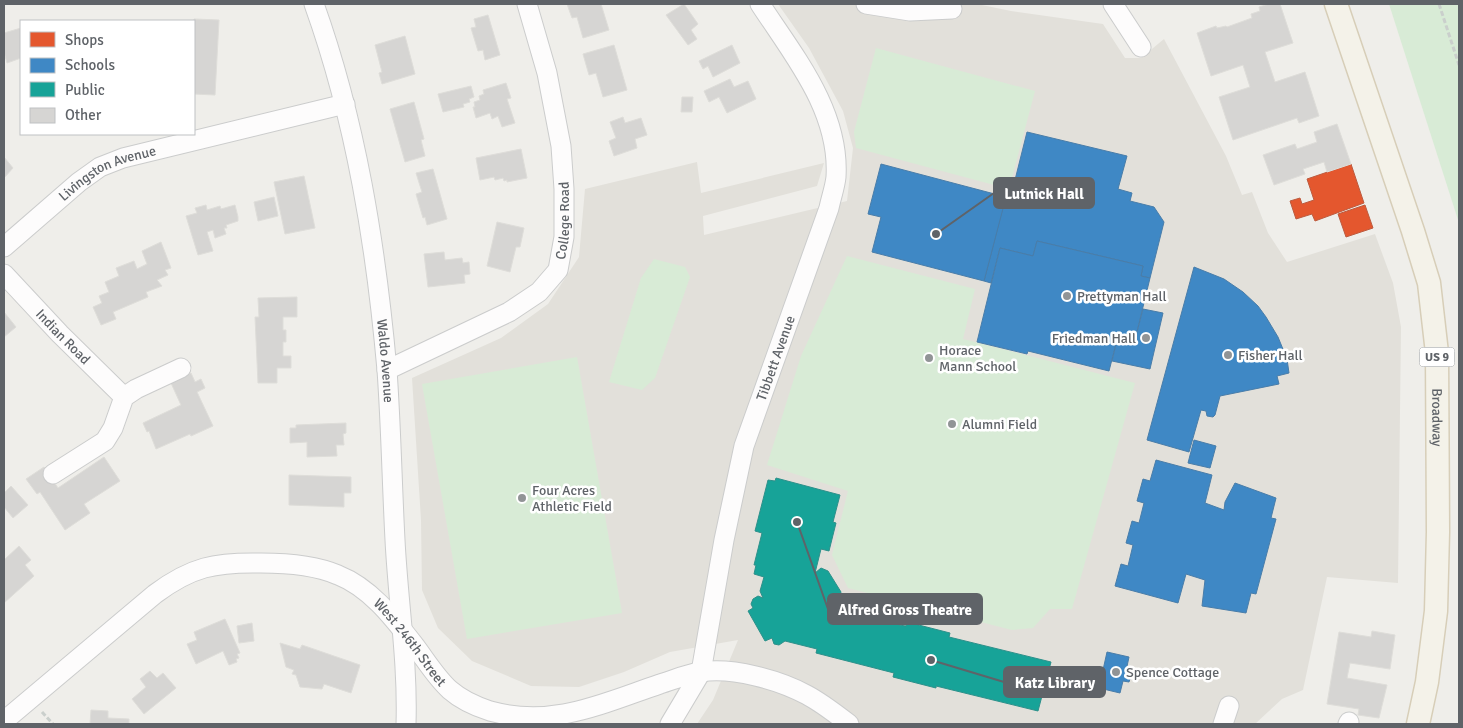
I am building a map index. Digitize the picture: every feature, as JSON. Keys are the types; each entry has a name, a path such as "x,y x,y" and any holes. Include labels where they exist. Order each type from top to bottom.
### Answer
{"main road":[{"name":"Broadway","path":"1336,4 1414,231 1429,283 1431,300 1437,353 1438,532 1436,611 1418,724"}],"street":[{"name":"Waldo Avenue","path":"314,4 345,104 360,173 372,250 387,370 396,562 407,697 406,724"},
{"name":"College Road","path":"387,370 509,312 540,292 558,270 564,237 564,189 561,146 546,73 527,4"},
{"name":"Tibbett Avenue","path":"670,724 701,672 724,540 744,446 829,208 836,178 835,153 831,130 820,100 760,4"},
{"path":"866,4 910,10 952,9"},
{"path":"1113,4 1141,47"},
{"name":"Livingston Avenue","path":"4,247 78,182 100,167 123,158 345,104"},
{"name":"Indian Road","path":"4,274 60,334 124,397"},
{"path":"53,474 105,441 113,428 124,397 136,389 182,368"},
{"name":"West 246th Street","path":"4,721 175,579 197,569 221,563 276,563 308,567 338,575 360,588 380,604 440,681 457,697 504,715 532,718 564,717 701,672 722,671 777,682 806,694 849,724"},
{"path":"1223,724 1229,706"}],"path":[{"path":"1439,4 1459,65"}],"shaded area":[{"name":"Horace Mann School","path":"778,4 977,4 1011,11 1103,24 1125,58 1141,58 1164,39 1226,156 1242,195 1252,192 1268,233 1287,262 1375,234 1393,283 1401,327 1398,583 1327,577 1303,690 1282,699 1255,724 697,724 713,700 738,640 670,652 624,672 579,687 531,686 472,661 438,628 422,590 421,520 412,378 501,338 548,304 579,257 585,189 697,162 701,193 824,163 817,186 703,216 704,235 847,201 853,148 843,111 809,48"}],"green space":[{"path":"1389,4 1459,4 1459,223"},
{"path":"876,48 1035,91 1009,189 856,148 854,132"},
{"name":"Alumni Field","path":"847,256 975,289 963,339 1135,383 1072,609 1050,609 1033,628 1012,630 848,588 832,555 848,491 767,465 801,356"},
{"path":"654,259 685,267 690,277 655,378 642,390 609,382 641,278"},
{"name":"Four Acres Athletic Field","path":"577,357 622,613 467,639 422,384"}],"building: Shops":[{"path":"1351,164 1364,203 1315,221 1312,214 1296,219 1290,201 1300,198 1302,204 1314,200 1307,179"},
{"path":"1365,205 1373,228 1346,237 1338,214"}],"building: Schools":[{"path":"1027,132 1127,156 1118,189 1132,193 1130,201 1154,207 1164,222 1150,278 1141,276 1143,266 1037,241 1033,256 1000,248 991,283 984,281 1003,207 1008,208"},
{"path":"881,164 1006,197 984,281 872,252 881,217 868,214"},
{"name":"Prettyman Hall","path":"1037,241 1143,266 1141,276 1150,278 1135,340 1118,336 1109,371 1028,351 1027,354 977,342 1000,248 1033,256"},
{"name":"Fisher Hall","path":"1194,267 1224,279 1243,292 1258,306 1278,337 1287,359 1289,373 1277,376 1279,384 1220,396 1213,417 1207,416 1206,411 1201,410 1189,452 1147,440"},
{"name":"Friedman Hall","path":"1143,309 1163,313 1150,369 1112,361 1118,336 1135,340"},
{"path":"1194,440 1216,446 1210,468 1188,463"},
{"path":"1156,460 1212,475 1205,503 1224,510 1225,502 1235,483 1276,498 1271,518 1276,519 1256,594 1251,593 1246,613 1202,606 1205,580 1186,574 1178,603 1115,586 1121,564 1128,566 1133,545 1126,543 1132,521 1139,523 1144,503 1137,501 1143,479 1150,481"},
{"name":"Spence Cottage","path":"1107,652 1129,657 1126,671 1132,673 1129,682 1123,681 1120,693 1099,688"}],"building: Public":[{"path":"776,478 840,495 833,522 836,523 829,551 821,549 815,573 821,568 828,571 841,592 839,599 829,605 899,623 899,625 906,626 907,622 950,633 949,637 1051,662 1038,711 893,677 894,673 816,653 817,649 785,641 779,645 774,644 772,638 765,641 748,611 753,608 751,604 753,599 758,596 763,598 760,591 764,577 754,574 756,565 754,565 762,533 755,531 768,480 775,481"}],"building: Other":[{"path":"567,4 601,4 609,30 583,38 577,17 572,18"},
{"path":"684,4 698,24 691,30 697,39 688,45 666,15"},
{"path":"1269,4 1280,4 1293,43 1265,52 1275,82 1305,72 1319,116 1299,123 1297,118 1233,140 1219,97 1250,87 1243,65 1211,76 1197,33 1216,26 1217,28 1227,27 1252,18 1251,14 1260,11 1259,7"},
{"path":"488,15 500,55 485,60 483,50 478,51 471,28 476,27 474,19"},
{"path":"194,20 219,20 215,95 195,94"},
{"path":"20,28 20,58 7,63 4,52 4,33"},
{"path":"405,36 415,74 382,84 379,73 382,72 375,45"},
{"path":"614,45 627,90 603,97 596,73 589,75 583,54"},
{"path":"732,45 740,63 713,77 708,66 703,69 699,61"},
{"path":"730,79 734,87 748,81 756,99 727,113 719,97 709,102 704,91"},
{"path":"506,83 511,98 507,99 515,123 502,127 498,116 492,119 490,113 476,118 473,107 475,107 474,102 480,100 479,96 484,94 483,90"},
{"path":"471,86 474,97 469,99 470,102 463,104 464,107 443,112 438,94"},
{"path":"682,97 693,97 692,112 681,112"},
{"path":"414,102 424,139 421,140 425,156 405,162 390,109"},
{"path":"623,117 625,123 641,118 647,135 635,139 637,148 614,156 609,141 616,138 610,122"},
{"path":"1337,124 1351,164 1327,172 1324,162 1303,169 1305,174 1274,185 1263,155 1295,144 1297,149 1317,142 1314,132"},
{"path":"521,149 527,178 507,182 503,178 495,180 494,177 480,180 476,158"},
{"path":"4,157 13,168 4,178"},
{"path":"433,169 447,219 427,225 416,194 422,192 416,173"},
{"path":"304,176 315,228 285,234 274,182"},
{"path":"274,197 278,216 258,221 254,202"},
{"path":"206,205 207,210 220,206 221,209 235,205 238,221 226,225 227,228 224,228 226,234 215,238 213,230 207,232 213,251 198,255 186,216 197,213 195,208"},
{"path":"497,222 524,228 520,247 516,247 510,272 487,266"},
{"path":"161,242 171,268 165,270 168,275 157,280 162,286 146,292 148,297 113,312 116,319 101,325 93,307 102,303 99,296 109,292 105,282 119,276 116,268 134,261 137,269 147,264 142,251"},
{"path":"444,252 445,260 462,258 463,263 469,262 470,274 464,275 465,283 428,287 424,254"},
{"path":"297,297 297,317 283,317 283,330 286,330 286,342 283,342 283,356 291,356 291,368 277,368 277,383 258,383 255,317 259,317 258,298"},
{"path":"4,312 16,327 4,337"},
{"path":"191,373 195,382 201,379 205,388 197,392 213,426 156,449 149,431 147,432 143,423 181,405 171,383"},
{"path":"346,423 346,433 343,434 344,445 336,445 337,456 307,457 307,442 290,443 290,428 296,428 296,425"},
{"path":"104,457 120,481 84,504 90,513 65,530 40,492 37,494 26,479 44,467 58,488"},
{"path":"289,475 351,477 351,493 344,493 344,507 289,505"},
{"path":"11,486 28,505 13,518 4,507 4,493"},
{"path":"19,546 31,560 25,565 34,576 4,603 4,560"},
{"path":"225,619 240,653 237,654 239,658 236,659 237,662 229,665 223,651 196,664 187,644 197,640 194,632"},
{"path":"252,623 254,641 239,643 237,626"},
{"path":"1372,631 1395,635 1390,669 1350,663 1347,678 1387,685 1379,718 1358,715 1359,709 1327,704 1339,632 1371,637"},
{"path":"280,643 300,649 302,645 360,665 351,693 324,684 322,689 300,687 296,675 292,674 294,670 286,667"},
{"path":"150,671 157,678 163,673 176,688 144,714 132,699 146,687 140,679"},
{"path":"91,710 108,711 108,718 129,719 129,724 90,724"}],"place":[{"name":"Lutnick Hall","path":"936,234"},
{"name":"Prettyman Hall","path":"1067,296"},
{"name":"Friedman Hall","path":"1146,338"},
{"name":"Fisher Hall","path":"1228,355"},
{"name":"Horace Mann School","path":"929,358"},
{"name":"Alumni Field","path":"952,424"},
{"name":"Four Acres Athletic Field","path":"522,498"},
{"name":"Alfred Gross Theatre","path":"797,522"},
{"name":"Katz Library","path":"931,660"},
{"name":"Spence Cottage","path":"1116,672"}]}
